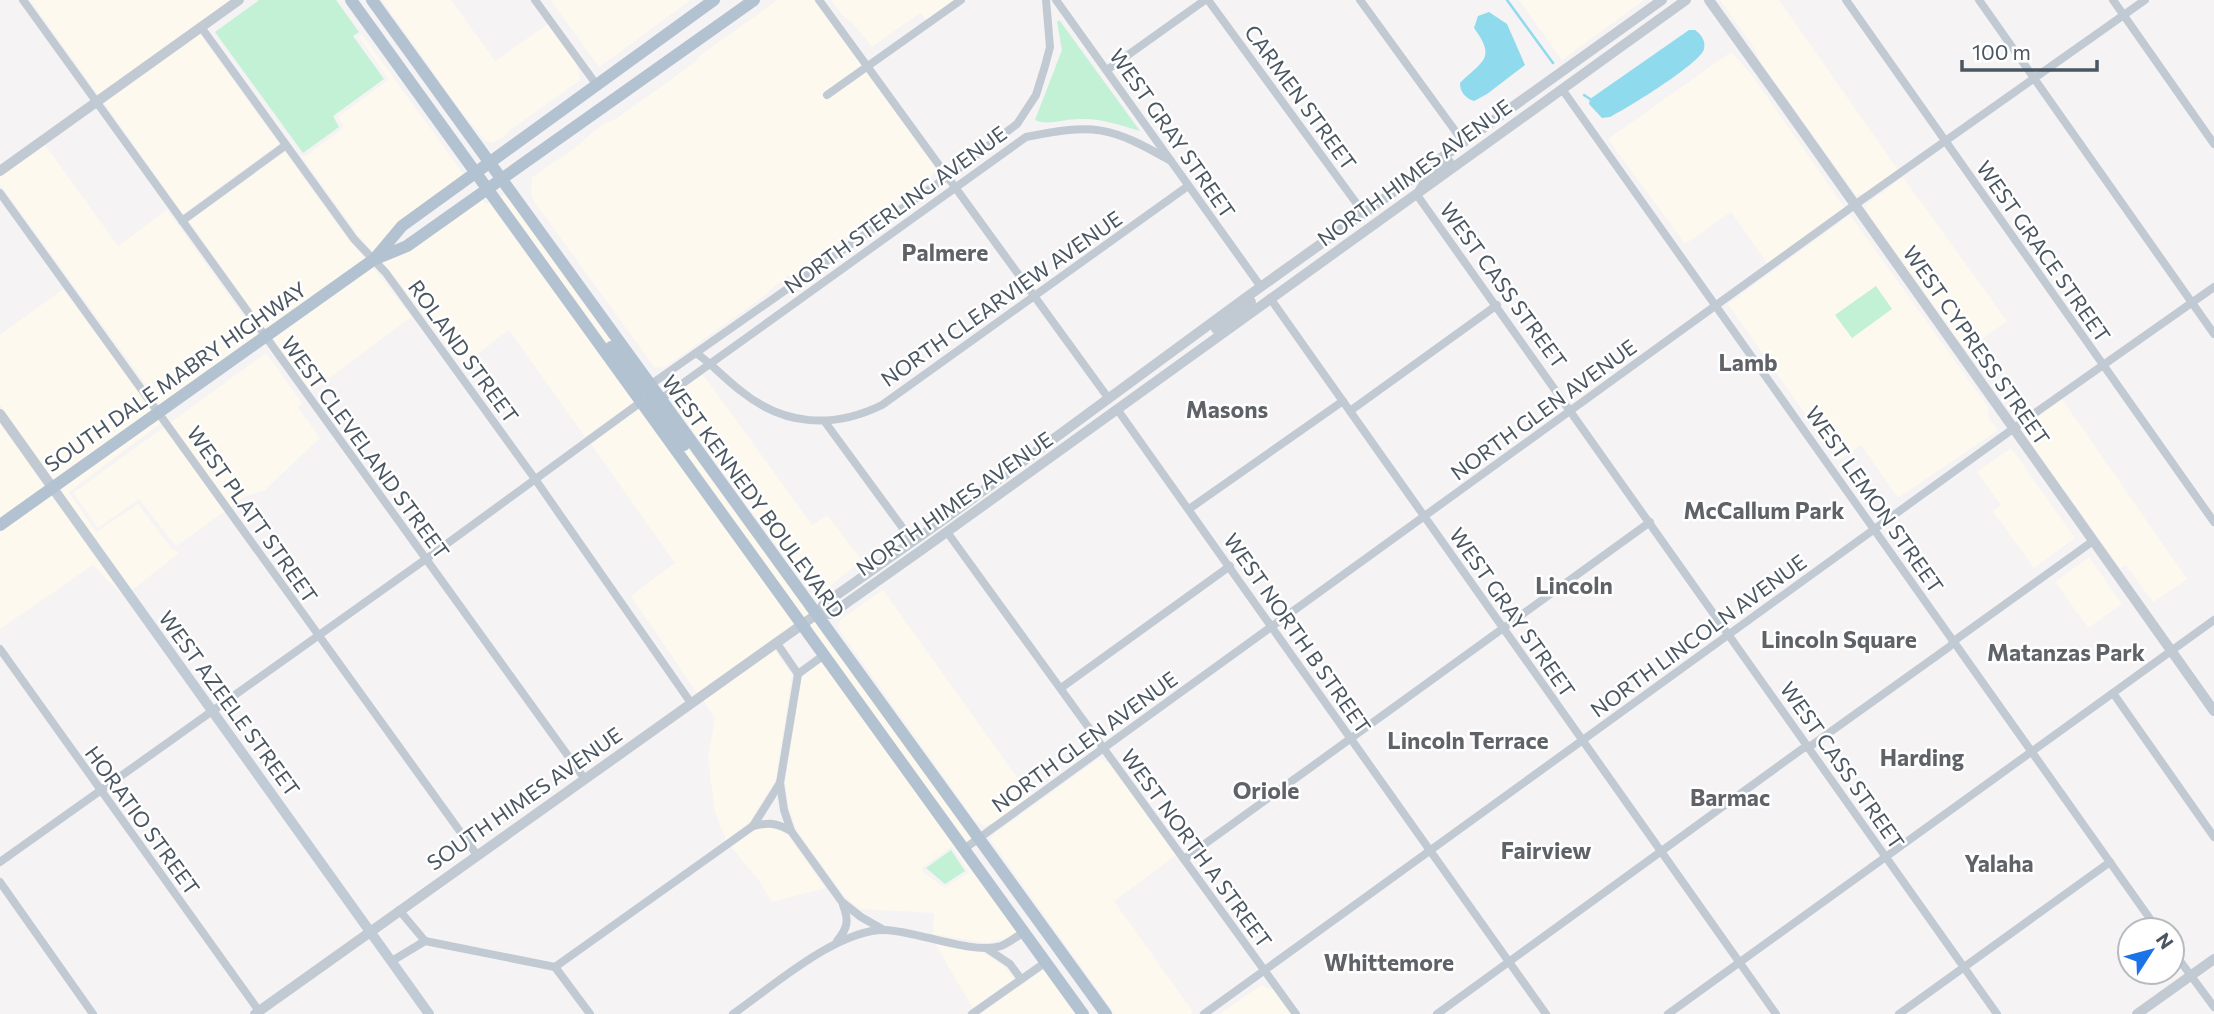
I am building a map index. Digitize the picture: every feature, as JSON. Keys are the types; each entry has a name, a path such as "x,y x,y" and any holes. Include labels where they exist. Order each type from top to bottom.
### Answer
{"main road":[{"name":"WEST KENNEDY BOULEVARD","path":"351,0 1083,1014"},
{"name":"WEST KENNEDY BOULEVARD","path":"372,0 1105,1014"},
{"path":"734,14 732,7 735,0"},
{"path":"373,260 407,246 754,0"},
{"path":"373,260 402,226 709,2"},
{"name":"SOUTH DALE MABRY HIGHWAY","path":"0,525 373,260"},
{"path":"589,332 606,340 638,384 649,394 661,399"},
{"path":"640,402 650,404 658,410 691,455 708,464"},
{"name":"WEST AZEELE STREET","path":"52,487 429,1014"}],"street":[{"name":"WEST CLEVELAND STREET","path":"23,0 584,778"},
{"path":"0,171 239,0"},
{"path":"535,0 596,84"},
{"path":"819,0 1109,399"},
{"path":"827,95 961,0"},
{"name":"NORTH STERLING AVENUE","path":"650,385 948,176 1017,124 1036,95 1050,47 1046,0"},
{"name":"WEST GRAY STREET","path":"1056,0 1261,287"},
{"path":"1107,70 1207,0"},
{"name":"CARMEN STREET","path":"1207,0 1364,215"},
{"path":"1360,0 1464,143 1462,151 1428,178 1417,195"},
{"name":"NORTH HIMES AVENUE","path":"817,614 824,604 1662,0"},
{"name":"NORTH HIMES AVENUE","path":"817,614 831,614 1686,0"},
{"name":"WEST CYPRESS STREET","path":"1709,0 2214,711"},
{"name":"WEST GRACE STREET","path":"1846,0 2214,522"},
{"path":"1979,0 2214,334"},
{"path":"2113,0 2214,144"},
{"name":"NORTH GLEN AVENUE","path":"964,849 1856,204 2145,0"},
{"name":"ROLAND STREET","path":"201,27 354,239 386,273 535,479 691,704"},
{"path":"1505,131 1503,124 1568,78 1574,64"},
{"name":"WEST LEMON STREET","path":"1562,89 2148,916"},
{"path":"1017,124 1026,137"},
{"name":"NORTH STERLING AVENUE","path":"661,399 1026,137 1066,128 1109,131 1171,161"},
{"path":"182,220 286,145"},
{"name":"NORTH CLEARVIEW AVENUE","path":"825,422 865,413 882,405 1188,186"},
{"name":"WEST PLATT STREET","path":"0,193 477,855"},
{"name":"WEST CASS STREET","path":"1417,195 1497,304 1997,1014"},
{"path":"868,231 878,243"},
{"path":"1270,299 1278,284 1333,244 1338,234"},
{"path":"842,250 850,262"},
{"name":"NORTH LINCOLN AVENUE","path":"1204,1014 2214,286"},
{"path":"1205,345 1214,331 1255,299 1261,287"},
{"name":"WEST GRAY STREET","path":"1270,299 1776,1014"},
{"path":"1350,411 1497,304"},
{"path":"696,353 743,393 769,408 808,421 825,422 913,542"},
{"path":"1189,509 1343,401"},
{"path":"0,862 319,636 640,402"},
{"name":"WEST NORTH B STREET","path":"1118,410 1545,1014"},
{"name":"WEST AZEELE STREET","path":"0,414 52,487"},
{"path":"1184,859 1650,522"},
{"name":"WEST NORTH A STREET","path":"947,532 1296,1014"},
{"path":"1437,1014 2092,541"},
{"path":"1061,688 1230,566"},
{"name":"SOUTH HIMES AVENUE","path":"257,1012 817,614"},
{"path":"1668,1014 2214,620"},
{"path":"776,642 797,674 780,783 784,810 791,831 842,902 884,930 986,948 1008,943 1024,932"},
{"name":"HORATIO STREET","path":"0,649 257,1012"},
{"path":"797,674 824,655"},
{"path":"2113,693 2214,836"},
{"path":"753,826 780,783"},
{"path":"555,967 753,826 767,822 779,824 791,831"},
{"path":"1899,1014 2110,862"},
{"path":"0,882 93,1014"},
{"path":"837,942 847,925 842,902"},
{"path":"399,910 425,942 555,967 590,1014"},
{"path":"733,1014 837,942 884,930"},
{"path":"391,961 425,942"},
{"path":"986,948 1010,964 1021,979"},
{"path":"2137,1014 2214,959"},
{"path":"972,1014 1046,962"},
{"path":"2186,970 2214,1007"}],"shaded area":[{"path":"30,0 231,0 98,95"},
{"path":"382,0 451,0 495,61 548,24 573,56 580,80 506,133 503,138 491,143 485,140 463,114"},
{"path":"552,0 691,0 599,67"},
{"path":"778,0 814,0 937,169 874,218 796,274 787,276 760,299 665,367 655,368 533,200 532,177 572,150 603,124 617,118 697,61 698,57"},
{"path":"831,0 954,0 926,20 920,13 872,47"},
{"path":"1519,0 1644,0 1562,60"},
{"path":"1720,0 1779,0 1898,170 1866,193 1856,195 1763,66 1752,45"},
{"path":"200,34 279,144 183,214 104,103"},
{"path":"362,34 465,176 373,252 301,156 306,156 341,130 343,125 338,117 388,80 359,37"},
{"path":"1731,52 1751,74 1845,208 1768,264 1731,212 1685,244 1608,139"},
{"path":"45,145 118,246 167,210 258,336 160,404 0,184 0,177"},
{"path":"285,152 350,242 366,259 266,330 189,221"},
{"path":"1903,177 2007,321 1966,351 1867,212 1868,203"},
{"path":"505,194 644,386 640,393 499,198"},
{"path":"481,198 486,204 489,203 634,402 585,437 509,330 463,365 382,261"},
{"path":"1850,215 1988,407 1989,419 1998,430 1898,498 1861,445 1838,461 1728,304"},
{"path":"372,266 413,319 408,319 311,392 272,338"},
{"path":"63,289 152,410 54,481 0,405 0,335"},
{"path":"266,353 302,403 298,407 320,438 265,490 246,496 176,546 139,499 98,528 73,493"},
{"path":"702,375 812,525 827,515 862,561 823,591 815,593 808,589 673,403 672,395"},
{"path":"2062,399 2187,579 2153,602 2126,565 2120,568 2025,435 2027,425"},
{"path":"658,404 810,613 803,618 649,406"},
{"path":"639,409 795,623 697,693 631,596 675,563 591,444"},
{"path":"157,418 161,423 69,492 96,532 138,504 172,549 179,553 132,590 59,488"},
{"path":"0,423 45,487 0,519"},
{"path":"2011,448 2075,538 2034,568 1993,511 2001,505 1977,472"},
{"path":"51,494 123,596 93,565 0,629 0,531"},
{"path":"2089,557 2122,604 2088,628 2055,582"},
{"path":"883,590 1026,790 1028,798 995,822 984,826 976,822 838,628 840,620"},
{"path":"815,621 972,838 966,842 809,625"},
{"path":"774,649 792,675 776,779 750,822 726,840 715,812 708,758 715,718 703,700"},
{"path":"822,662 1017,931 1006,938 988,943 933,934 934,913 859,909 844,896 797,831 789,808 785,782 802,676","holes":["952,846 969,872 945,888 923,872 922,868"]},
{"path":"1098,759 1110,763 1176,855 1114,901 1193,1012 1190,1014 1115,1014 990,839"},
{"path":"767,827 788,835 825,888 772,902 757,878 731,847 755,830"},
{"path":"935,944 984,953 1006,968 1014,979 973,1008"},
{"path":"1044,969 1076,1014 980,1014"},
{"path":"1261,985 1275,991 1292,1014 1220,1014"}],"green space":[{"path":"259,0 336,0 359,32 353,36 384,79 333,116 339,127 303,153 215,32"},
{"path":"1059,20 1140,131 1095,120 1035,120 1062,50 1057,22"},
{"path":"1876,286 1892,309 1852,338 1835,315"},
{"path":"951,850 965,871 945,884 926,868"}],"water":[{"path":"1489,12 1507,24 1525,65 1474,101 1464,94 1460,83 1484,59 1485,47 1474,28 1478,16"},
{"path":"1689,30 1695,30 1701,36 1704,49 1700,56 1677,75 1610,117 1602,118 1589,104 1590,99"}],"waterway":[{"path":"1507,0 1553,63"},
{"path":"1584,95 1590,99"}],"district":[{"name":"Palmere","path":"945,252"},
{"name":"Lamb","path":"1748,362"},
{"name":"Masons","path":"1227,409"},
{"name":"McCallum Park","path":"1764,510"},
{"name":"Lincoln","path":"1574,585"},
{"name":"Lincoln Square","path":"1839,639"},
{"name":"Matanzas Park","path":"2066,652"},
{"name":"Lincoln Terrace","path":"1468,740"},
{"name":"Harding","path":"1922,757"},
{"name":"Oriole","path":"1266,790"},
{"name":"Barmac","path":"1730,797"},
{"name":"Fairview","path":"1546,850"},
{"name":"Yalaha","path":"1999,863"},
{"name":"Whittemore","path":"1389,962"}]}
